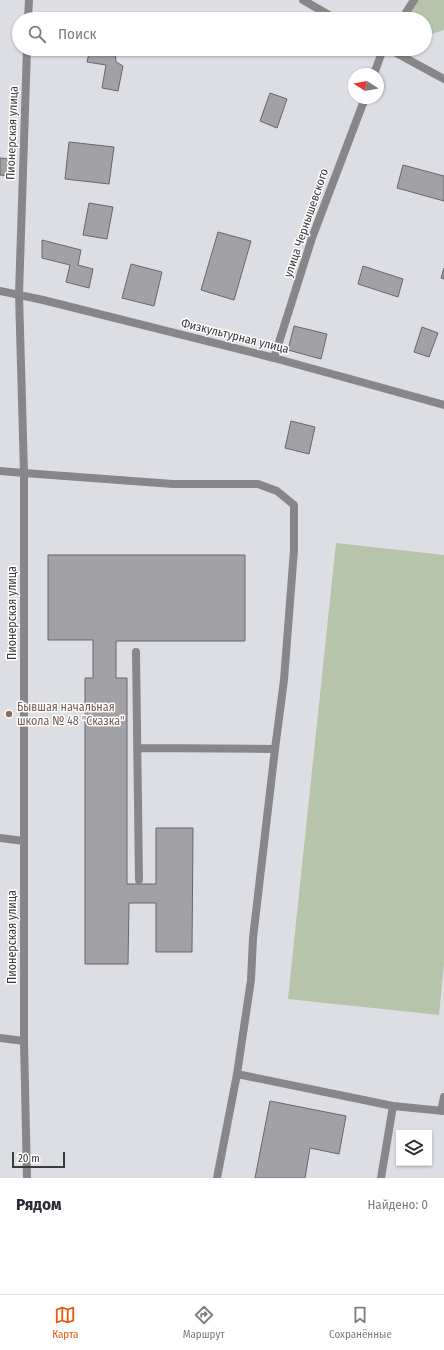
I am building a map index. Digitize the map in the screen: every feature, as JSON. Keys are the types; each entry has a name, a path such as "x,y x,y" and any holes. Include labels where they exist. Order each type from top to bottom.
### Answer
{"street":[{"path":"28,12 29,0"},
{"path":"303,0 324,12"},
{"path":"406,12 414,0"},
{"name":"Пионерская улица","path":"27,56 19,294 24,473 24,1040 27,1178"},
{"path":"376,68 380,56"},
{"path":"402,56 444,79"},
{"name":"улица Чернышевского","path":"274,358 312,238 363,104"},
{"name":"Физкультурная улица","path":"0,291 19,294 274,358 444,405"},
{"path":"0,471 172,484 258,484 277,490 294,505 294,550 284,680 253,938 251,980 237,1074 217,1178"},
{"path":"136,652 139,880"},
{"path":"137,748 275,749"},
{"path":"0,838 24,841"},
{"path":"0,1038 24,1040"},
{"path":"237,1074 393,1106 443,1111 444,1097"},
{"path":"381,1178 393,1106"}],"green space":[{"path":"414,0 444,0 444,30 432,34 432,12 406,12"},
{"path":"336,543 444,555 444,963 439,1015 288,999"}],"building":[{"path":"88,56 116,56 116,62 123,66 118,91 102,88 106,65 87,62"},
{"path":"270,93 287,99 277,128 260,121"},
{"path":"69,142 114,147 109,184 65,179"},
{"path":"0,158 10,159 9,176 0,175"},
{"path":"403,165 444,176 444,201 397,188"},
{"path":"89,203 113,207 107,239 83,235"},
{"path":"218,232 251,241 234,300 201,290"},
{"path":"42,240 81,250 78,265 93,269 89,288 66,282 70,265 42,258"},
{"path":"131,264 162,272 154,306 122,298"},
{"path":"363,266 403,279 398,297 358,284"},
{"path":"444,268 444,279 441,278"},
{"path":"294,326 327,334 321,359 288,350"},
{"path":"422,327 438,333 429,357 414,352"},
{"path":"291,421 315,427 309,454 285,448"},
{"path":"48,555 245,555 245,641 116,641 116,678 127,678 127,884 156,884 156,828 193,828 192,952 156,952 156,903 129,903 128,964 85,964 85,678 93,678 93,640 48,640"},
{"path":"270,1101 346,1116 339,1154 310,1148 305,1178 255,1178"}],"place":[{"name":"Бывшая начальная школа № 48 \"Сказка\"","path":"9,714"}]}
